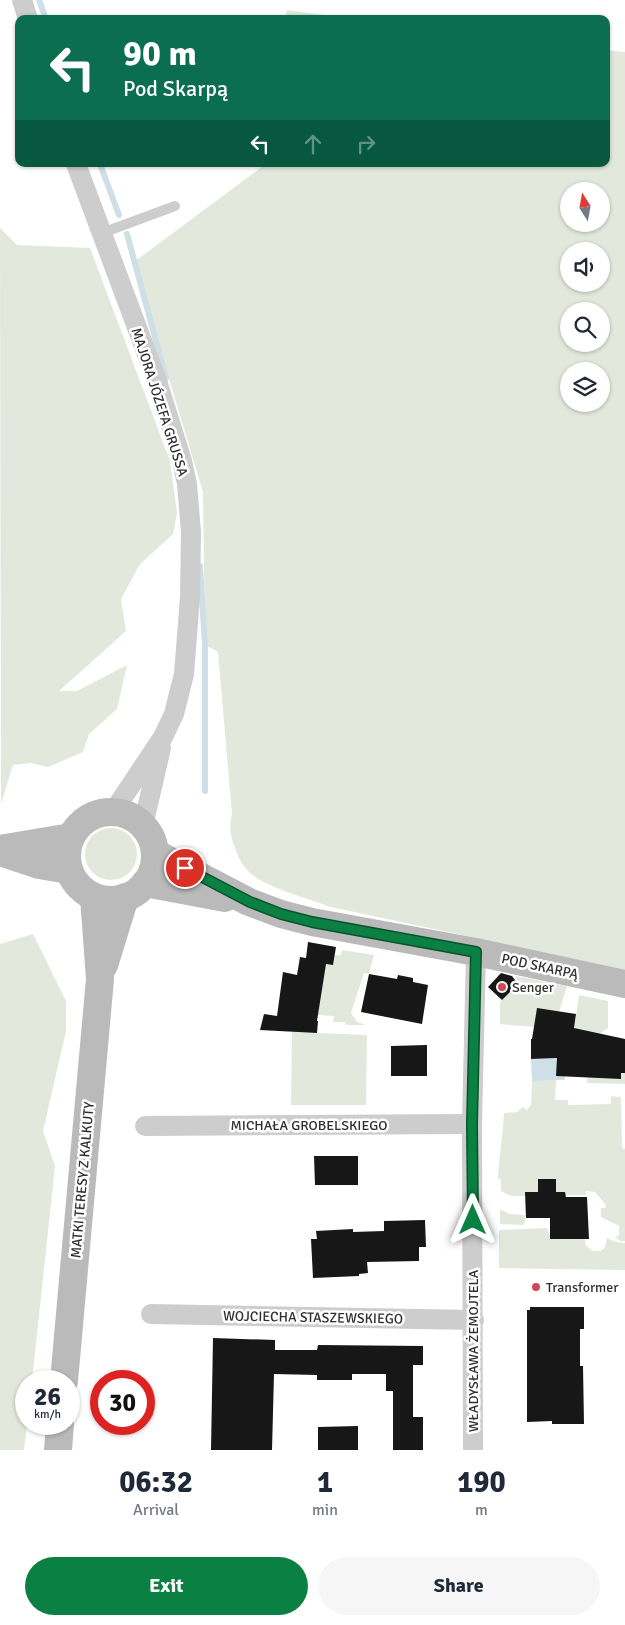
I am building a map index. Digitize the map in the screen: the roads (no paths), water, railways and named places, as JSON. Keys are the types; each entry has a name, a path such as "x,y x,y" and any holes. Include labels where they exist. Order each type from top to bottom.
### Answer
{"street":[{"path":"22,0 27,15"},
{"name":"MAJORA JÓZEFA GRUSSA","path":"77,167 157,381 182,461 191,532 190,597 184,674 174,714 163,737 114,812"},
{"name":"MAJORA JÓZEFA GRUSSA","path":"143,826 163,737"},
{"path":"114,812 125,814 143,826 152,840 155,853 154,866 135,890 106,900 94,897 83,891 74,882 68,870 66,858 68,844 74,831 84,820 97,814 114,812"},
{"path":"0,851 71,837"},
{"path":"0,851 39,865 68,870"},
{"name":"POD SKARPĄ","path":"155,853 250,902 281,914 312,922 476,952 625,984"},
{"name":"POD SKARPĄ","path":"135,890 250,902"},
{"name":"MATKI TERESY Z KALKUTY","path":"100,979 135,890"},
{"name":"MATKI TERESY Z KALKUTY","path":"65,1370 100,979 94,897"},
{"name":"WŁADYSŁAWA ŻEMOJTELA","path":"473,1450 472,1124 476,952"},
{"name":"MICHAŁA GROBELSKIEGO","path":"145,1126 472,1124"},
{"name":"WOJCIECHA STASZEWSKIEGO","path":"151,1314 474,1320"},
{"path":"58,1450 59,1435"}],"lane":[{"path":"102,233 175,206"}],"waterway":[{"path":"39,0 45,15"},
{"path":"101,167 119,215"},
{"path":"127,234 166,378"},
{"path":"200,566 205,645 205,791"}],"place":[{"name":"Senger","path":"502,987"},
{"name":"Transformer","path":"536,1287"}]}
